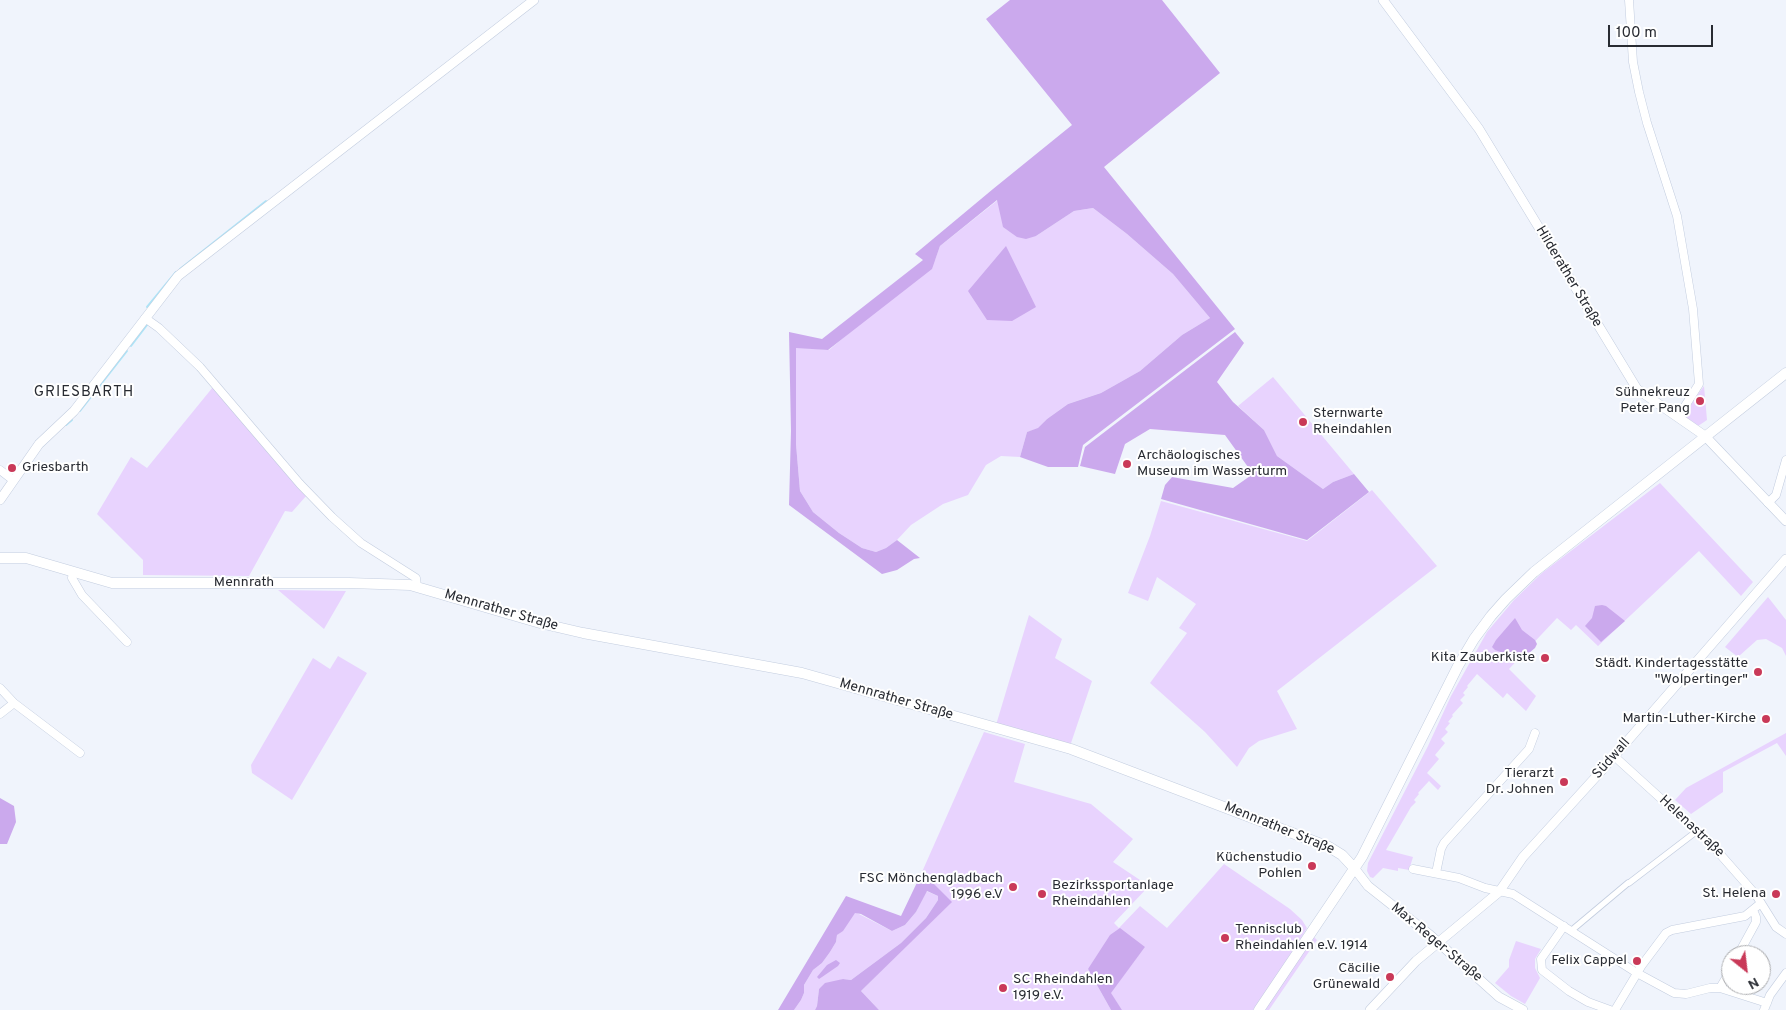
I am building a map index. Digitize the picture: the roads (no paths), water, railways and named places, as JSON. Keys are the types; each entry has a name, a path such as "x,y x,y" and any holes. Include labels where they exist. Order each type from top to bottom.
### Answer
{"main road":[{"path":"1258,1010 1355,869 1383,818 1458,666 1474,639 1491,616 1534,572 1786,373"},
{"name":"Mennrath","path":"0,558 26,558 112,583 364,583 410,584 417,586"},
{"name":"Mennrather Straße","path":"417,586 540,623 583,633 802,673 1071,749 1329,847 1342,856 1355,869"}],"street":[{"path":"0,500 46,435 74,411 178,276 534,0"},
{"name":"Hilderather Straße","path":"1384,0 1478,129 1637,390 1705,436 1786,522"},
{"path":"1629,0 1634,62 1639,92 1677,216 1693,309 1700,384 1678,417"},
{"path":"145,318 159,328 200,367 319,504 361,543 384,560 416,578 417,586"},
{"path":"1768,503 1776,495 1786,460"},
{"path":"0,470 13,480"},
{"name":"Südwall","path":"1370,1010 1416,961 1499,892 1522,857 1614,756 1786,559"},
{"path":"73,572 72,578 82,595 127,642"},
{"path":"0,688 14,703 80,753"},
{"path":"0,714 14,703"},
{"path":"1436,873 1444,843 1529,748 1535,733"},
{"name":"Helenastraße","path":"1614,756 1697,831 1738,873 1761,903 1776,927 1786,934"},
{"path":"1572,930 1697,831"},
{"name":"Max-Reger-Straße","path":"1355,869 1368,886 1438,942 1499,997 1523,1010"},
{"path":"1413,869 1459,878 1499,892 1513,894 1637,973 1677,994 1720,988 1766,1006 1770,995 1786,973"},
{"path":"1615,1010 1637,973 1666,933 1672,930 1740,918 1761,903"},
{"path":"1743,945 1756,922 1753,910"},
{"path":"1564,926 1541,959 1542,970 1588,1002 1610,1010"}],"waterway":[{"path":"180,269 266,201"},
{"path":"147,307 176,272"},
{"path":"131,346 147,325"},
{"path":"80,411 127,351"},
{"path":"66,425 72,420"}],"place":[{"name":"Sühnekreuz Peter Pang","path":"1700,401"},
{"name":"Sternwarte Rheindahlen","path":"1303,422"},
{"name":"Archäologisches Museum im Wasserturm","path":"1127,464"},
{"name":"Griesbarth","path":"12,468"},
{"name":"Kita Zauberkiste","path":"1545,658"},
{"name":"Städt. Kindertagesstätte \"Wolpertinger\"","path":"1758,672"},
{"name":"Martin-Luther-Kirche","path":"1766,719"},
{"name":"Tierarzt Dr. Johnen","path":"1564,782"},
{"name":"Küchenstudio Pohlen","path":"1312,866"},
{"name":"FSC Mönchengladbach 1996 e.V","path":"1013,887"},
{"name":"Bezirkssportanlage Rheindahlen","path":"1042,894"},
{"name":"St. Helena","path":"1776,894"},
{"name":"Tennisclub Rheindahlen e.V. 1914","path":"1225,938"},
{"name":"Felix Cappel","path":"1637,961"},
{"name":"Cäcilie Grünewald","path":"1390,977"},
{"name":"SC Rheindahlen 1919 e.V.","path":"1003,988"}],"district":[{"name":"GRIESBARTH","path":"84,393"}]}
